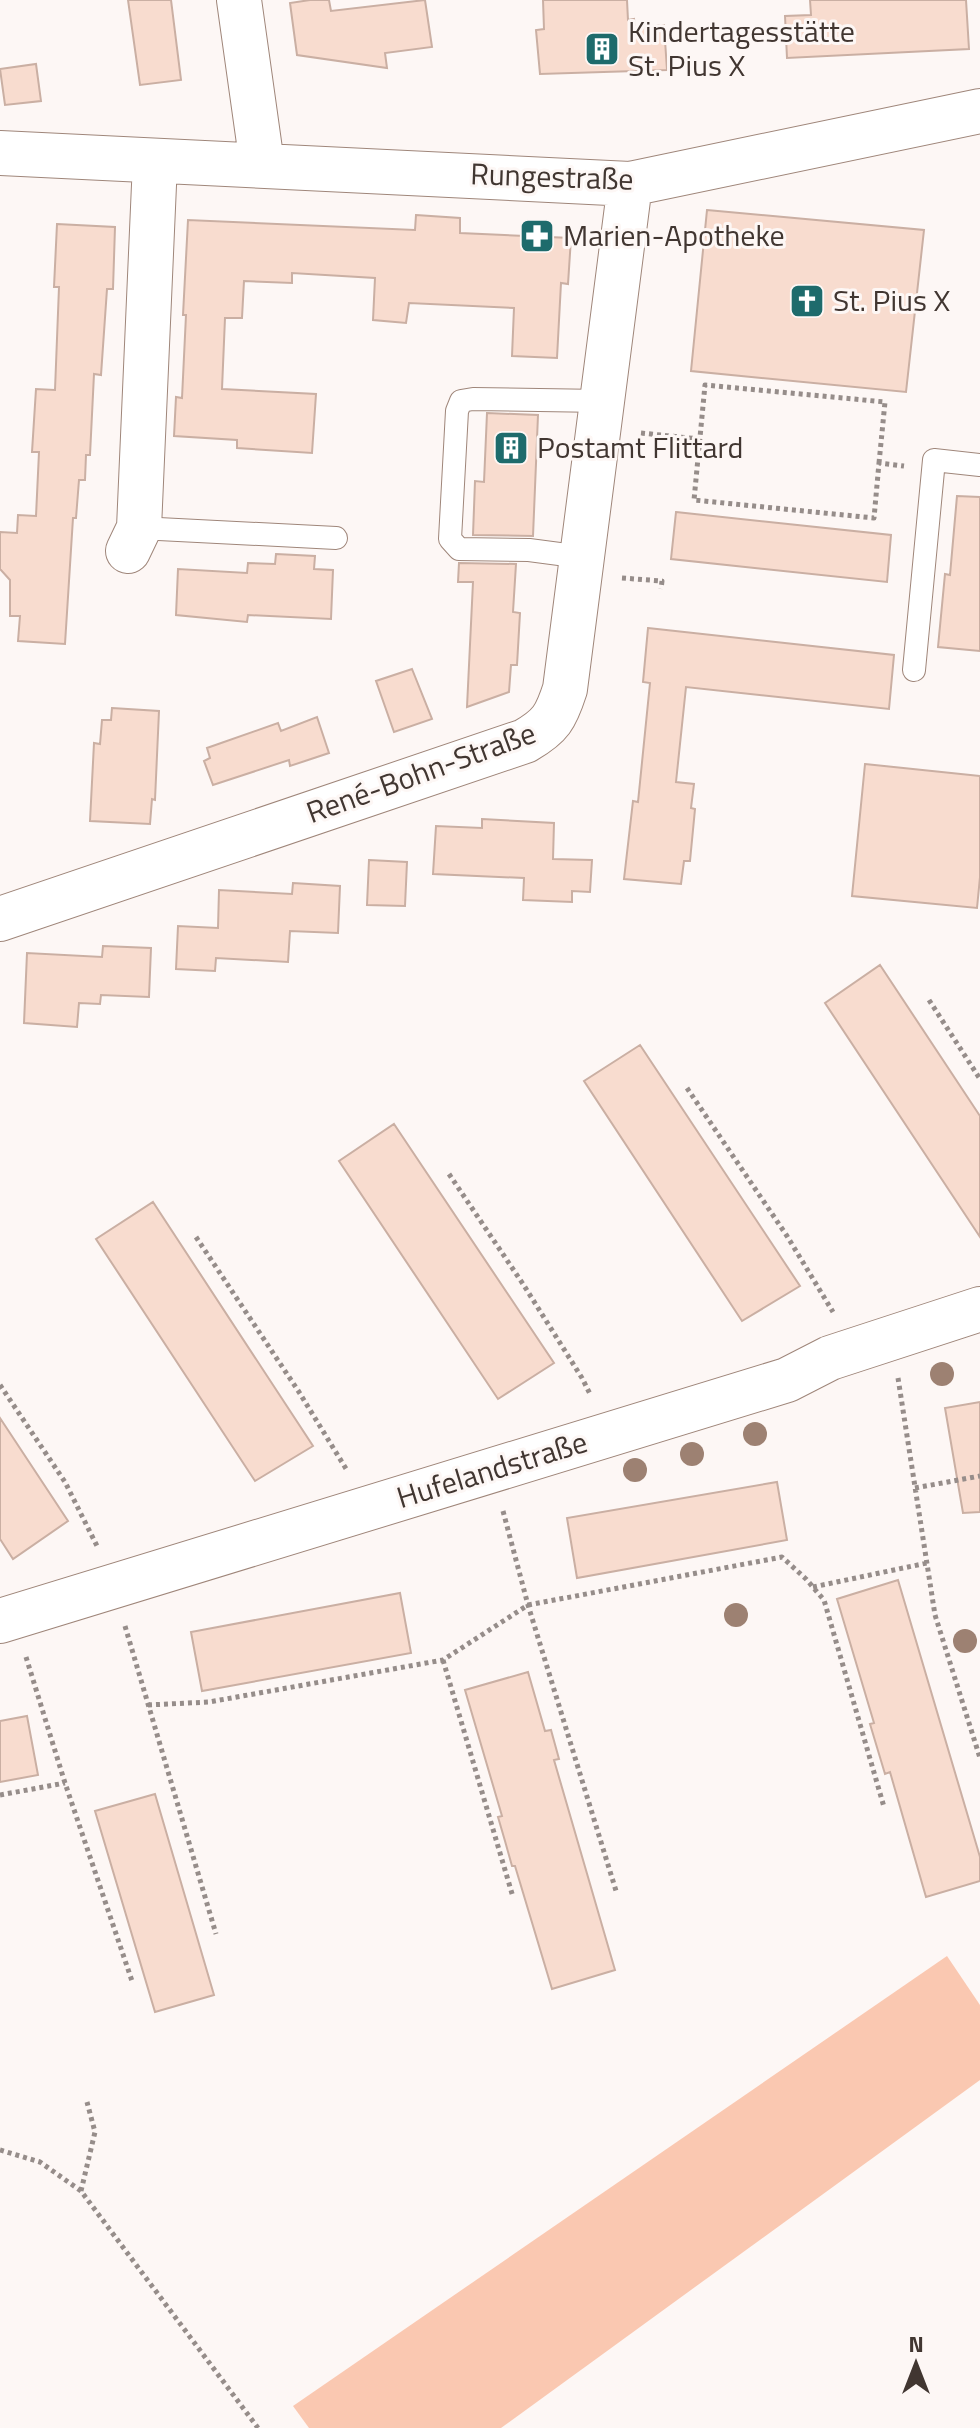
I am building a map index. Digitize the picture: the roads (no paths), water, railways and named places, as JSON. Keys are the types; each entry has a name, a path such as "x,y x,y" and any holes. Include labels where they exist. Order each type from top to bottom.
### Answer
{"street":[{"path":"239,0 262,164"},
{"name":"Rungestraße","path":"0,153 630,184 980,111"},
{"path":"134,540 155,162"},
{"name":"René-Bohn-Straße","path":"0,919 525,741 545,729 558,713 596,567 615,417 630,184"},
{"name":"Hufelandstraße","path":"12,1635 120,1601 370,1508 787,1380 830,1358 980,1309"}],"lane":[{"path":"596,567 529,550 459,549 450,539 457,411 461,401 473,399 615,417"},
{"path":"914,670 934,460 980,465"},
{"path":"134,540 336,538"}],"place":[{"name":"Kindertagesstätte St. Pius X","path":"602,49"},
{"name":"Marien-Apotheke","path":"537,236"},
{"name":"St. Pius X","path":"807,301"},
{"name":"Postamt Flittard","path":"511,448"}]}
